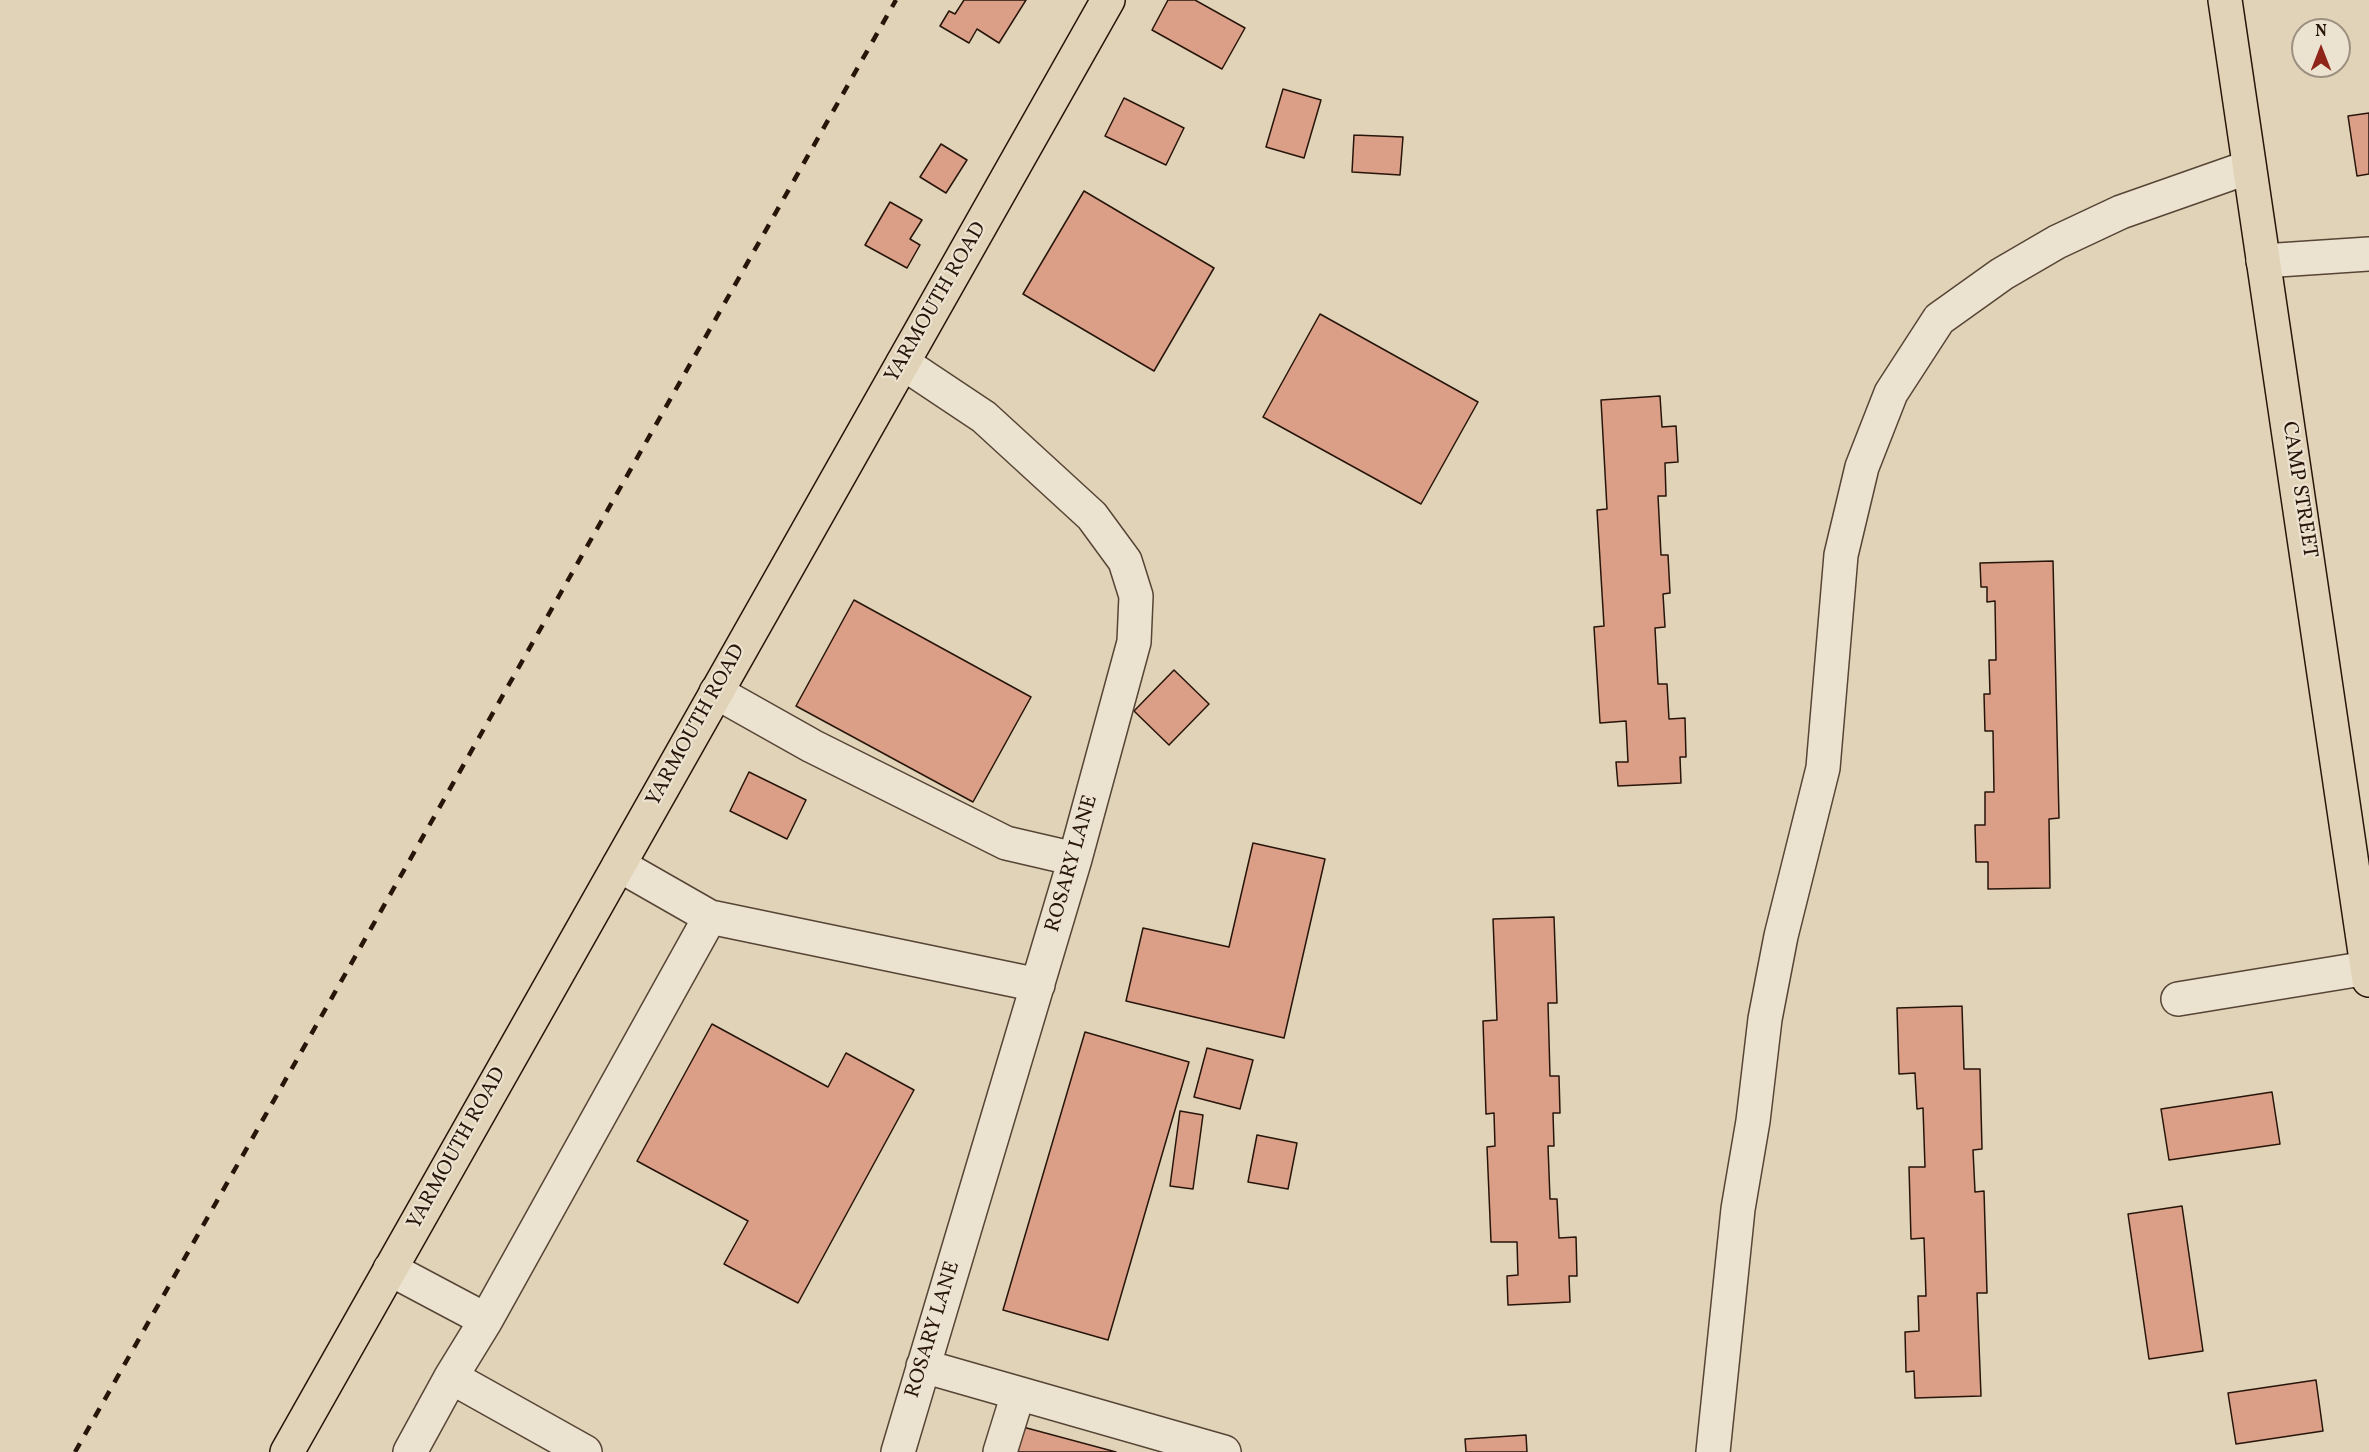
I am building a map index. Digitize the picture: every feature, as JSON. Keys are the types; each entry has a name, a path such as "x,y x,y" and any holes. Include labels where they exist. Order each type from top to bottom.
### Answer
{"main road":[{"name":"YARMOUTH ROAD","path":"287,1452 1108,0"},
{"name":"CAMP STREET","path":"2225,0 2368,974"}],"street":[{"path":"1713,1452 1738,1209 1753,1121 1765,1019 1781,936 1823,768 1841,555 1862,467 1892,393 1939,319 2002,274 2057,242 2121,212 2249,167"},
{"path":"2263,261 2369,254"},
{"name":"ROSARY LANE","path":"898,1452 1075,859 1134,642 1136,596 1125,561 1092,516 984,417 903,363"},
{"path":"716,692 812,746 1006,843 1075,859"},
{"path":"619,865 710,917 1038,985"},
{"path":"410,1452 710,917"},
{"path":"2178,999 2368,974"},
{"path":"390,1269 486,1320"},
{"path":"923,1366 1224,1452"},
{"path":"451,1377 585,1452"},
{"path":"1000,1452 1018,1394"}],"building":[{"path":"964,0 1026,0 999,43 977,29 969,43 940,26 949,11 955,14"},
{"path":"1168,0 1195,0 1245,28 1222,69 1152,30"},
{"path":"1283,89 1321,100 1304,158 1266,147"},
{"path":"1124,98 1184,128 1166,165 1105,136"},
{"path":"2369,113 2369,174 2357,176 2348,116"},
{"path":"1354,135 1403,137 1400,175 1352,172"},
{"path":"941,144 967,160 946,193 920,177"},
{"path":"1084,191 1214,268 1154,371 1023,294"},
{"path":"890,202 922,220 910,239 920,245 907,268 865,245"},
{"path":"1320,314 1478,402 1421,504 1263,417"},
{"path":"1660,396 1662,427 1676,426 1678,462 1665,463 1666,496 1658,496 1661,555 1668,555 1670,593 1663,594 1665,627 1655,628 1658,684 1667,684 1669,719 1685,718 1686,757 1680,757 1681,783 1618,786 1616,762 1628,762 1626,721 1600,723 1594,627 1604,626 1597,510 1607,509 1601,400"},
{"path":"2053,561 2059,818 2049,819 2050,888 1988,889 1988,862 1976,862 1975,825 1985,825 1985,792 1994,792 1993,731 1985,731 1984,694 1990,694 1989,660 1996,660 1995,601 1987,602 1987,587 1981,587 1980,563"},
{"path":"854,600 1031,697 973,802 796,706"},
{"path":"1174,670 1209,704 1169,745 1134,711"},
{"path":"749,772 806,800 787,839 730,811"},
{"path":"1253,843 1325,859 1284,1038 1126,1001 1143,928 1229,947"},
{"path":"1554,917 1557,1003 1548,1003 1550,1076 1559,1076 1560,1113 1553,1113 1554,1146 1548,1146 1550,1199 1557,1199 1559,1238 1576,1237 1577,1276 1569,1276 1570,1302 1508,1305 1507,1276 1518,1275 1517,1242 1491,1242 1487,1147 1495,1146 1494,1113 1486,1114 1483,1021 1497,1020 1493,919"},
{"path":"1962,1006 1964,1069 1980,1069 1982,1149 1973,1150 1975,1192 1984,1191 1987,1293 1977,1293 1981,1396 1915,1398 1914,1371 1906,1372 1905,1332 1919,1331 1918,1296 1926,1296 1924,1238 1911,1239 1909,1167 1925,1167 1923,1108 1917,1109 1915,1073 1899,1074 1897,1008"},
{"path":"712,1024 828,1087 846,1053 914,1090 798,1303 724,1264 748,1221 637,1161"},
{"path":"1085,1032 1189,1062 1108,1340 1003,1310"},
{"path":"1207,1048 1253,1060 1240,1109 1194,1097"},
{"path":"2272,1092 2280,1144 2169,1160 2161,1109"},
{"path":"1180,1111 1203,1115 1193,1189 1170,1186"},
{"path":"1257,1135 1297,1143 1288,1189 1248,1182"},
{"path":"2182,1206 2203,1351 2149,1359 2128,1214"},
{"path":"2316,1380 2323,1431 2236,1444 2228,1393"},
{"path":"1023,1427 1116,1452 1016,1452"},
{"path":"1526,1435 1527,1452 1466,1452 1465,1439"}],"railway":[{"path":"75,1452 896,0"}]}
